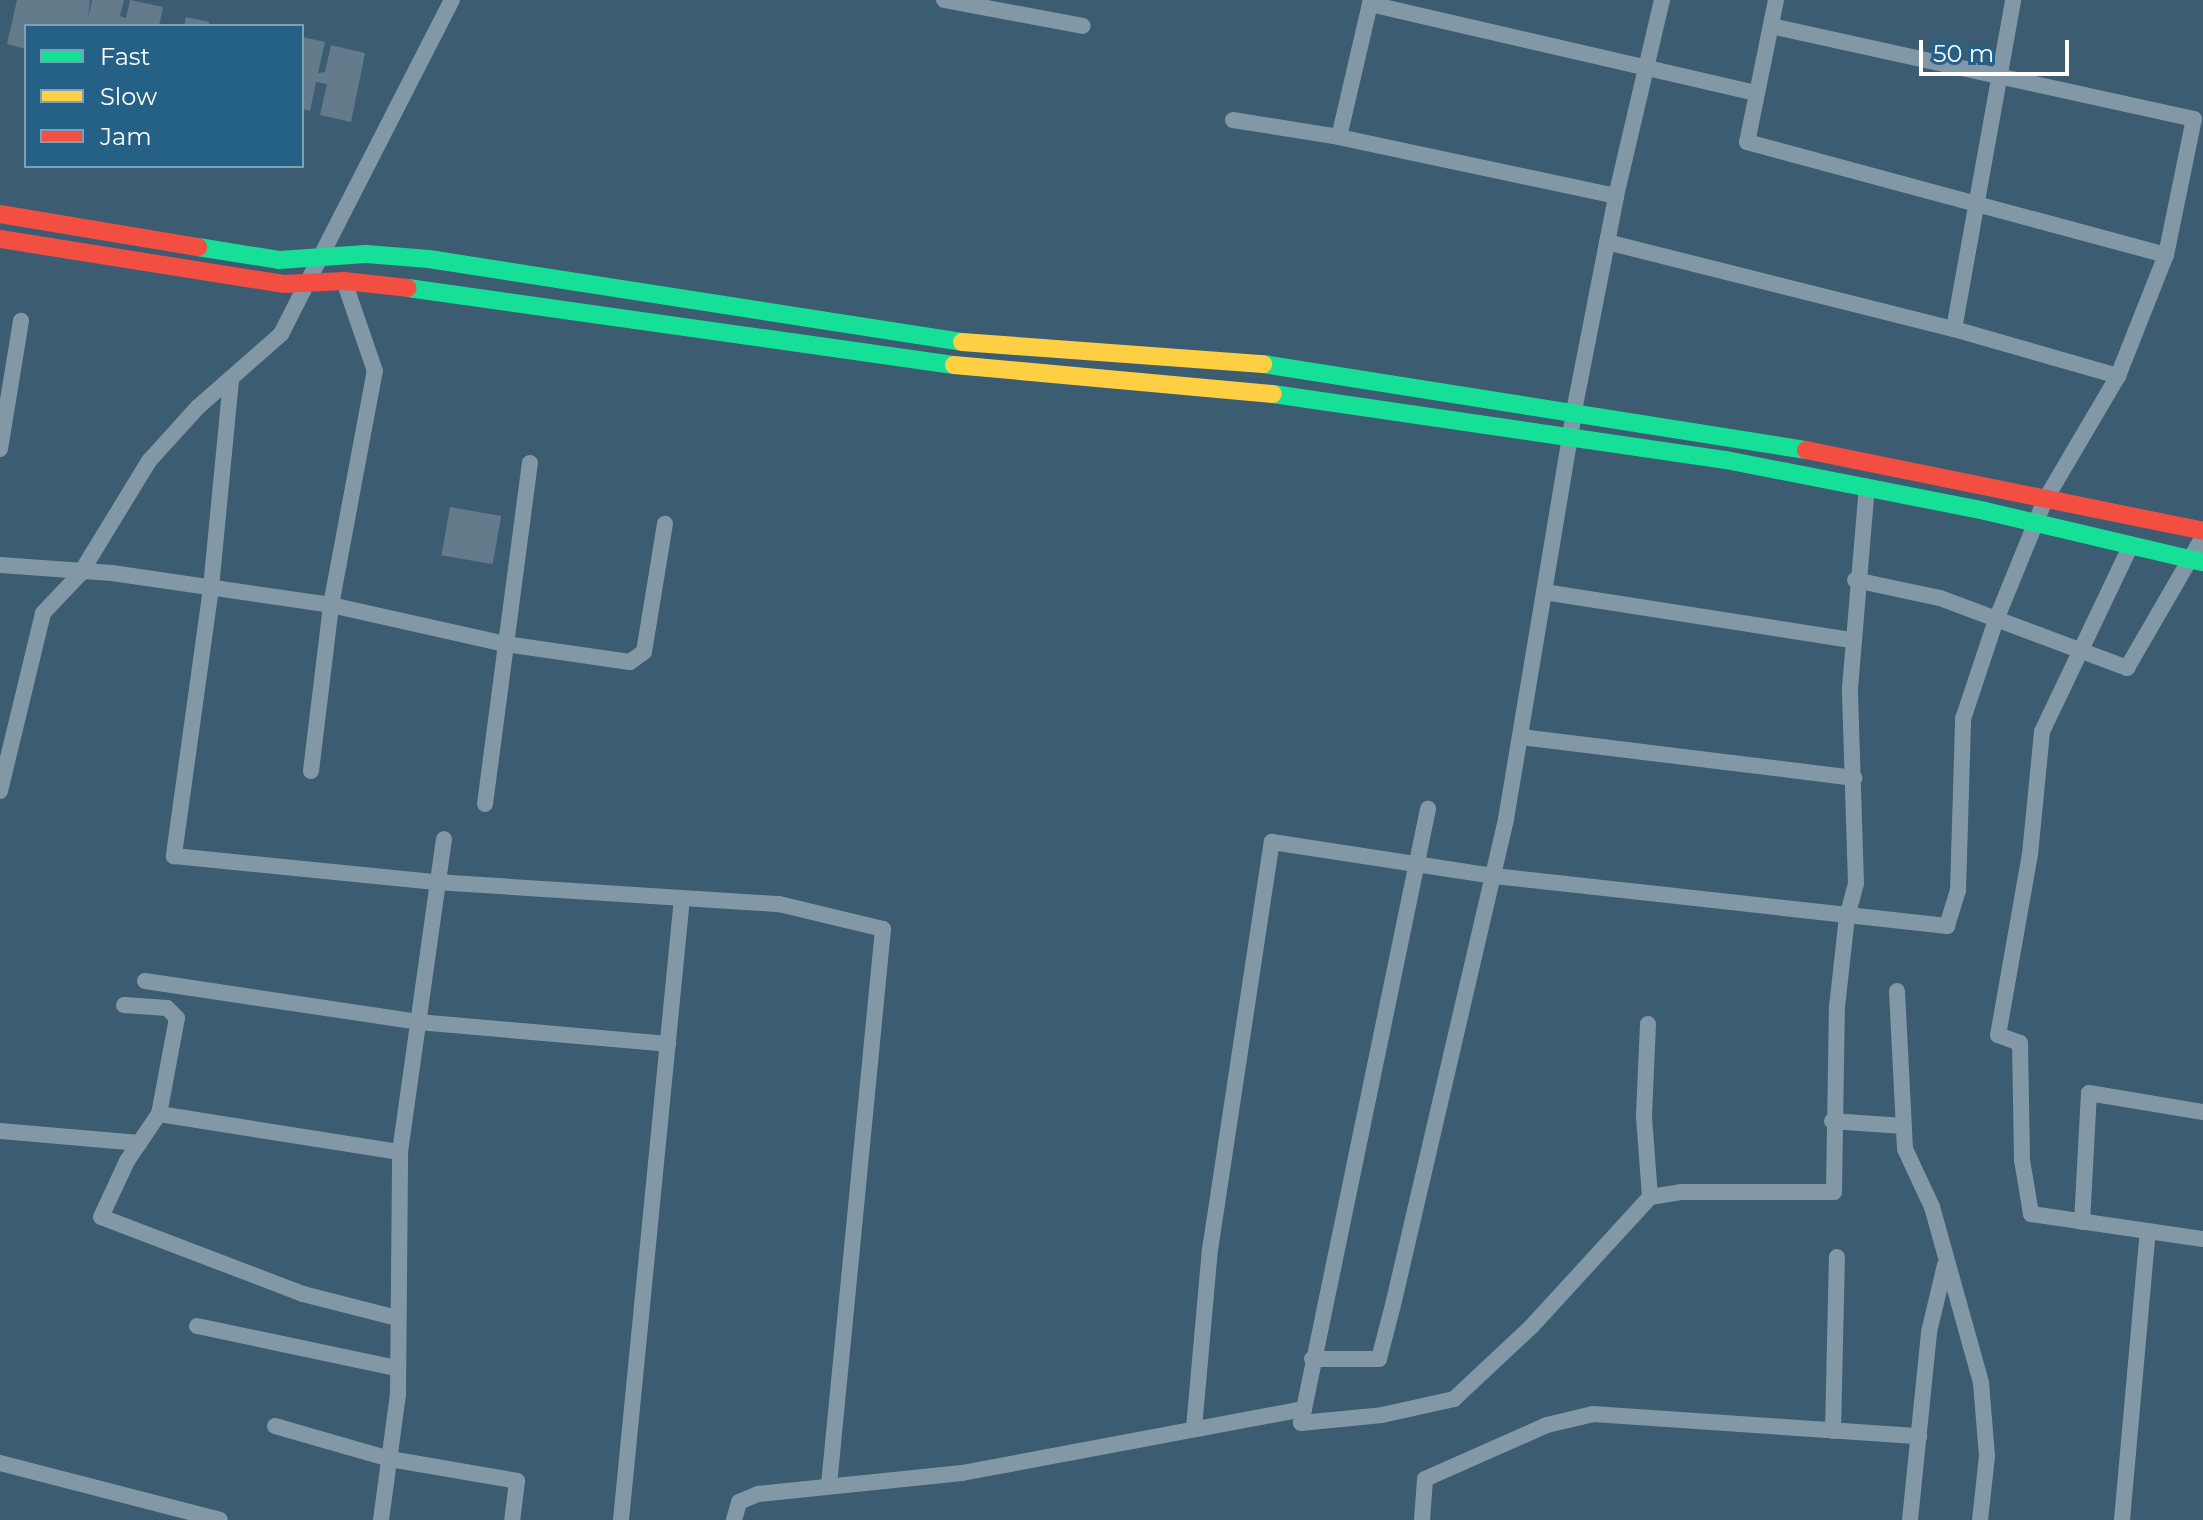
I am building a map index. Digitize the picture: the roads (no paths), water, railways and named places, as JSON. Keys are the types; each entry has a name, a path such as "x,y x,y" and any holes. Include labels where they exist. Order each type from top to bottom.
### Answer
{"street":[{"path":"0,791 43,613 80,574 149,461 198,407 281,334 311,282 452,0"},
{"path":"944,0 1083,26"},
{"path":"1353,0 1757,93"},
{"path":"1312,1359 1379,1359 1494,876 1521,737 1574,411 1616,196 1662,0"},
{"path":"1776,0 1747,142 2166,255"},
{"path":"1954,329 2013,0"},
{"path":"1339,137 1370,4"},
{"path":"1194,1428 1210,1250 1272,842 1494,876 1947,926 1958,891 1963,719 1996,620 2045,500 2118,376 2166,255 2194,119 1771,26"},
{"path":"1233,120 1339,137 1616,196"},
{"path":"0,214 279,260 322,257 429,259 962,342 1252,363 1814,451 2203,534 2197,560 2127,668 1940,598 1855,580"},
{"path":"0,239 207,273 311,282 344,281 527,301 890,358 1384,406 1867,487 2197,560"},
{"path":"1607,242 1954,329 2118,376"},
{"path":"311,771 331,605 375,371 344,281"},
{"path":"0,449 21,321"},
{"path":"890,358 893,332"},
{"path":"231,380 211,588 174,856 436,882 779,904 883,929 829,1485"},
{"path":"485,804 530,463"},
{"path":"1428,809 1420,863 1312,1359 1301,1423 1382,1415 1454,1399 1531,1327 1650,1197 1681,1192 1834,1192 1832,1121 1839,1087 1837,1007 1847,917 1856,884 1852,640 1855,580 1867,487"},
{"path":"0,565 80,574 112,573 331,605 505,644 639,659 665,524"},
{"path":"2131,545 2079,648 2042,732 2030,854 1998,1035 2020,1043 2022,1160 2031,1214 2203,1239"},
{"path":"1544,592 1852,640"},
{"path":"1521,737 1854,778"},
{"path":"381,1520 390,1459 397,1368 403,1224 400,1152 444,839"},
{"path":"621,1520 682,898"},
{"path":"145,981 418,1022 668,1044"},
{"path":"1897,991 1905,1149 1932,1207 1945,1264 1981,1383 1987,1456 1980,1520"},
{"path":"124,1005 167,1008 177,1018 159,1114 139,1143 101,1217 303,1294 397,1318"},
{"path":"1648,1024 1644,1117 1650,1197"},
{"path":"2082,1222 2089,1093 2203,1112"},
{"path":"159,1114 400,1152"},
{"path":"1832,1121 1903,1126"},
{"path":"0,1131 139,1143"},
{"path":"2122,1520 2148,1231"},
{"path":"1833,1431 1837,1257"},
{"path":"1910,1520 1929,1332 1945,1264"},
{"path":"197,1326 397,1368"},
{"path":"734,1520 739,1502 758,1494 962,1473 1304,1409"},
{"path":"1422,1520 1425,1479 1547,1425 1593,1414 1919,1436"},
{"path":"275,1426 390,1459 517,1481 512,1520"},
{"path":"0,1463 220,1520"}]}
